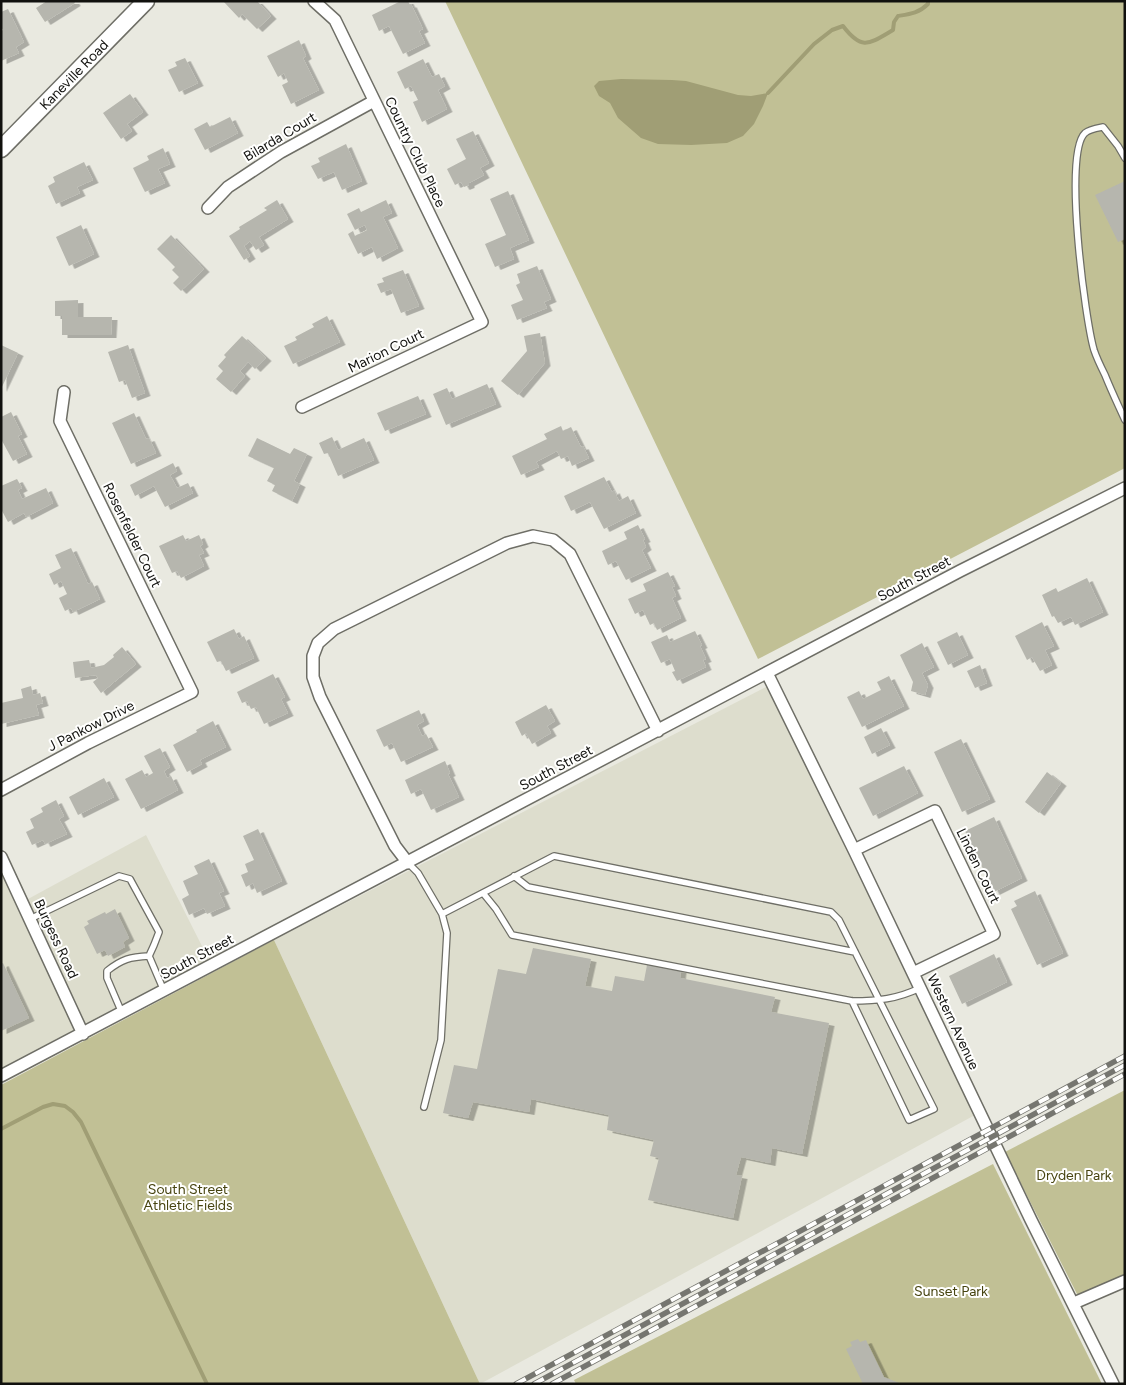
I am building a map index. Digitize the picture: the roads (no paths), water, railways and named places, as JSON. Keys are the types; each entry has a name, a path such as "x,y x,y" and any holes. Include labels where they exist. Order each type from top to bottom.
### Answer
{"main road":[{"name":"Kaneville Road","path":"1,149 146,1"}],"street":[{"name":"Country Club Place","path":"314,1 334,20 482,322"},
{"name":"Bilarda Court","path":"208,208 228,187 281,152 374,101"},
{"name":"Marion Court","path":"302,407 482,322"},
{"name":"Rosenfelder Court","path":"64,392 60,421 191,689"},
{"name":"South Street","path":"1,1076 960,571 1125,488"},
{"path":"408,863 395,846 320,697 313,677 313,656 318,643 334,629 507,542 533,536 552,540 570,554 658,731"},
{"name":"Western Avenue","path":"768,673 1027,1211 1113,1384"},
{"name":"J Pankow Drive","path":"1,790 88,743 192,692 191,689"},
{"name":"Linden Court","path":"854,850 935,811 994,934 913,973"},
{"name":"Burgess Road","path":"1,857 83,1034"},
{"path":"1074,1303 1125,1281"}],"lane":[{"path":"1125,158 1103,127 1090,130 1084,133 1079,144 1075,170 1077,222 1087,318 1095,351 1125,420"},
{"path":"442,914 554,856 831,912 839,920 934,1109 909,1120 852,1002"},
{"path":"408,863 418,873 442,914 447,933 441,1040 424,1107"},
{"path":"30,919 119,876 130,879 158,932 149,956 164,991"},
{"path":"514,876 528,887 855,952"},
{"path":"483,892 512,935 852,1002 879,1000 904,995 920,988"},
{"path":"122,1013 107,978 107,972 115,965 132,957 149,956"}],"waterway":[{"path":"768,93 814,44 832,30 843,26 855,39 866,43 878,39 893,30 894,22 898,16 918,11 925,7 928,1"},
{"path":"1,1129 43,1107 53,1104 65,1106 73,1112 81,1122 207,1384"}],"railway":[{"path":"516,1384 1125,1056"},
{"path":"534,1384 1125,1065"},
{"path":"552,1384 1125,1074"}],"park label":[{"name":"Dryden Park","path":"1074,1175"},
{"name":"South Street Athletic Fields","path":"188,1198"},
{"name":"Sunset Park","path":"951,1291"}]}
